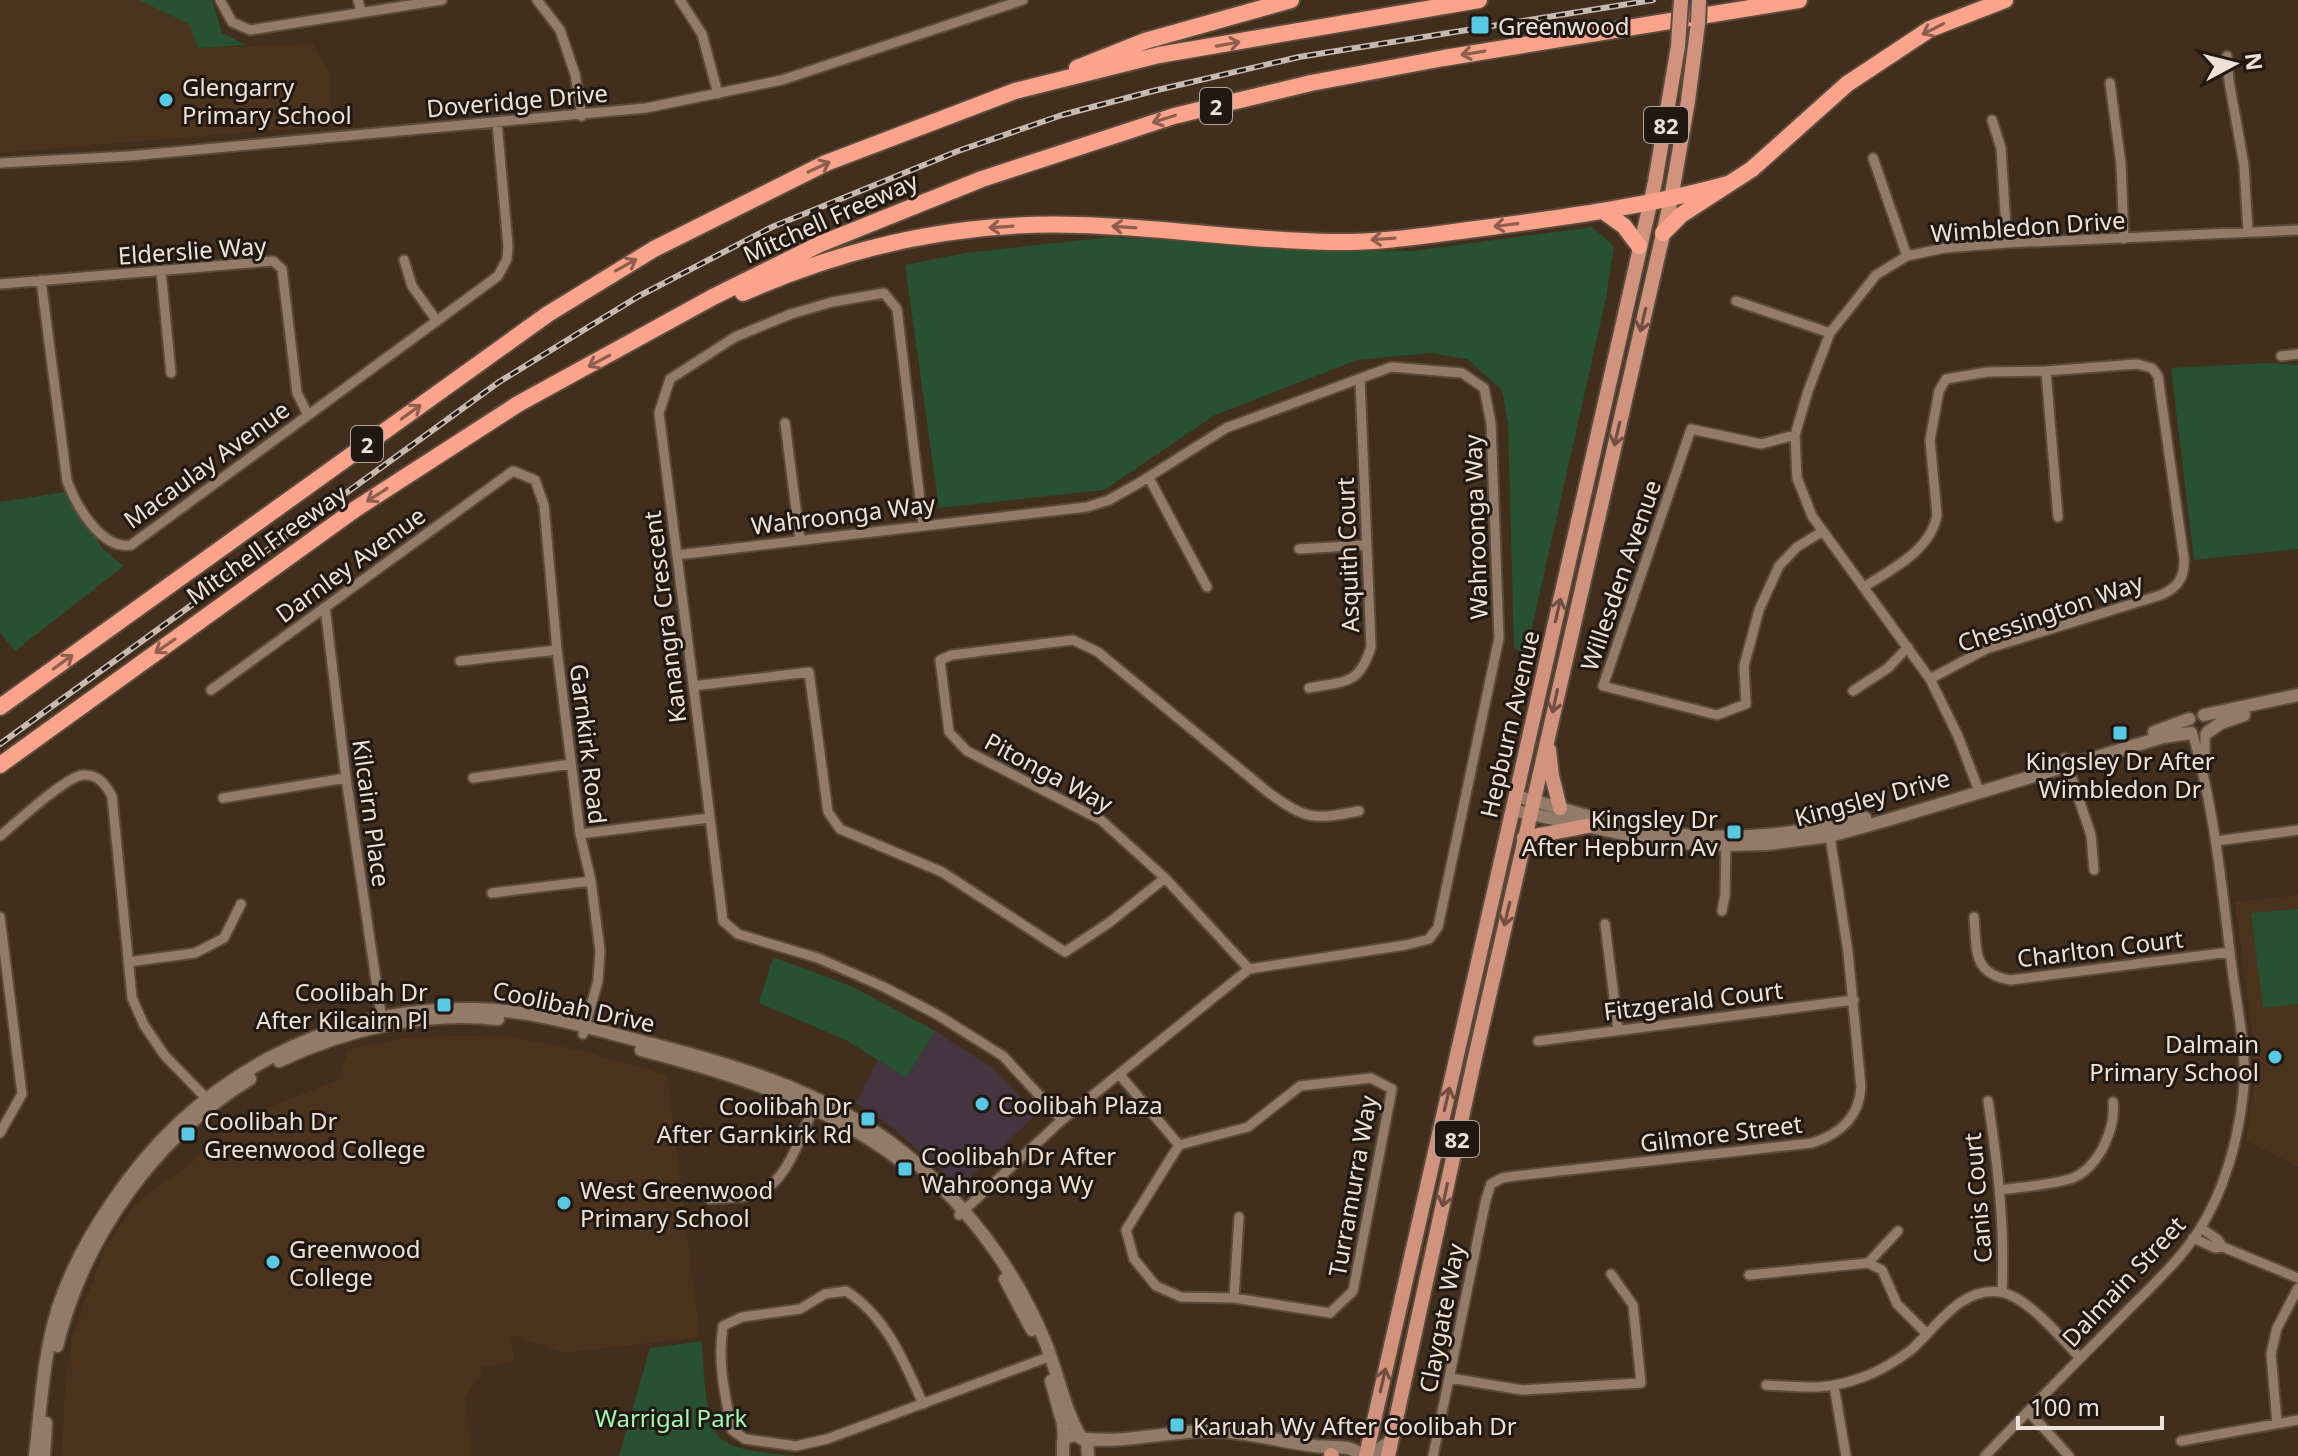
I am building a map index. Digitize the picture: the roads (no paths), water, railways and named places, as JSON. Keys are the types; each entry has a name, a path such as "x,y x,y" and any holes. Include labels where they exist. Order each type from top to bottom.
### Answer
{"highway":[{"path":"1015,91 1145,41 1291,0"},
{"name":"Mitchell Freeway","path":"0,707 548,314 614,272 826,163 1015,91 1159,55 1479,0"},
{"name":"Mitchell Freeway","path":"0,765 357,508 518,404 784,261 843,234 982,179 1174,116 1311,83 1429,61 1799,0"},
{"path":"1663,233 1681,215 1762,161 1847,84 1930,29 2005,0"},
{"path":"668,324 771,280 831,259 902,240 957,231 1079,225 1335,242 1410,237 1603,211 1671,199 1728,184"},
{"path":"1603,211 1624,226 1639,246"}],"main road":[{"name":"Hepburn Avenue","path":"1366,1456 1650,203 1671,98 1681,0"},
{"name":"Hepburn Avenue","path":"1390,1448 1524,838 1671,199 1696,44 1699,0"},
{"path":"1575,529 1581,535 1585,532 1608,471"},
{"path":"2204,715 2210,724 2199,734 2187,728 2194,714 2204,715 2298,695"},
{"name":"Kingsley Drive","path":"2066,761 2163,737 2199,734 2234,717 2298,703"},
{"name":"Kingsley Drive","path":"1514,803 1587,826 1661,842 1726,841 1829,831 2066,761 2189,719"},
{"path":"1549,729 1552,776 1560,808"},
{"name":"Kingsley Drive","path":"1531,807 1560,808 1663,833 1726,841"},
{"path":"1524,838 1587,826"},
{"name":"Coolibah Drive","path":"35,1456 44,1370 57,1313 81,1253 104,1214 147,1155 209,1101 279,1061 382,1020 440,1018 489,1018 584,1030 816,1103 885,1148 962,1212 1011,1289 1047,1357 1088,1455"},
{"name":"Coolibah Drive","path":"44,1456 54,1359 68,1306 80,1277 111,1218 144,1171 209,1101"},
{"name":"Coolibah Drive","path":"1047,1357 1059,1406 1063,1456"},
{"path":"1064,1440 1071,1435 1117,1440 1213,1431 1358,1451 1366,1456 1390,1448"},
{"path":"1088,1455 1117,1440"},
{"path":"1314,1446 1333,1456"}],"street":[{"path":"220,0 232,22 250,30 442,0"},
{"path":"358,0 361,12"},
{"path":"537,0 560,30 575,74 582,116"},
{"path":"680,0 702,34 718,94"},
{"name":"Doveridge Drive","path":"0,163 129,156 646,108 782,80 1023,0"},
{"path":"2227,56 2244,165 2248,232"},
{"path":"2110,83 2121,164 2124,239"},
{"path":"1992,120 2001,148 2007,243"},
{"name":"Macaulay Avenue","path":"41,280 67,481 74,498 102,536 112,544 124,546 136,542 494,281 505,265 508,246 497,122"},
{"path":"1873,158 1907,256"},
{"name":"Wimbledon Drive","path":"1977,787 1958,736 1930,679 1812,516 1797,478 1795,435 1830,333 1876,275 1907,256 1945,248 2007,243 2298,230"},
{"path":"404,260 412,286 437,321"},
{"name":"Elderslie Way","path":"0,284 270,261 279,265 282,274 297,393 308,415"},
{"path":"161,271 171,373"},
{"name":"Kanangra Crescent","path":"923,525 897,309 884,293 832,302 791,314 735,337 670,379 659,413 723,921 738,934 818,958 936,1014 1003,1056 1062,1120"},
{"path":"1736,301 1830,333"},
{"path":"2281,356 2298,354"},
{"name":"Chessington Way","path":"1864,587 1918,549 1929,539 1935,526 1937,515 1930,440 1939,391 1946,379 1987,372 2137,364 2152,368 2158,376 2184,559 2183,573 2176,587 2161,595 1986,649 1930,679"},
{"name":"Wahroonga Way","path":"677,555 1087,507 1109,500 1149,478 1226,428 1391,367 1462,373 1484,388 1491,423 1499,638 1438,927 1429,939 1406,945 1249,969"},
{"path":"2046,371 2058,517"},
{"name":"Asquith Court","path":"1309,688 1349,680 1365,667 1371,647 1360,379"},
{"path":"785,423 800,540"},
{"name":"Willesden Avenue","path":"1795,435 1761,444 1691,429 1603,686 1717,715 1746,704 1744,666 1759,610 1779,566 1797,547 1823,531"},
{"name":"Darnley Avenue","path":"211,690 513,471"},
{"name":"Garnkirk Road","path":"513,471 535,480 544,505 557,650 580,834 591,881 600,966 584,1030"},
{"path":"1149,478 1207,587"},
{"path":"1299,549 1365,545"},
{"name":"Kilcairn Place","path":"325,607 346,778 382,1020"},
{"name":"Pitonga Way","path":"1249,969 1165,878 1101,820 967,751 949,732 940,660 952,655 1073,640 1098,652 1297,813 1321,819 1359,811"},
{"path":"1853,691 1888,668 1908,647"},
{"path":"460,661 557,650"},
{"path":"693,686 809,672 828,812 840,829 942,872 1065,952 1110,922 1165,878"},
{"name":"Dalmain Street","path":"1985,1456 2154,1283 2193,1238 2201,1228 2224,1178 2237,1133 2243,1093 2243,1052 2199,734"},
{"path":"2066,761 2091,835 2094,870"},
{"path":"473,778 571,764"},
{"path":"0,836 80,775 94,776 104,782 112,796 132,998 144,1025 165,1056 209,1101"},
{"path":"223,798 346,778"},
{"path":"580,834 709,818"},
{"path":"2216,841 2298,830"},
{"name":"Gilmore Street","path":"1489,1188 1502,1178 1812,1143 1828,1138 1851,1119 1861,1097 1854,1000 1829,831"},
{"path":"1722,911 1726,841"},
{"path":"492,893 591,881"},
{"path":"128,962 195,953 224,938 241,904"},
{"path":"0,917 22,1094 0,1133"},
{"name":"Charlton Court","path":"1974,917 1978,957 1984,970 1994,977 2011,980 2230,952"},
{"path":"1605,924 1618,1030"},
{"path":"962,1212 1062,1120 1249,969"},
{"name":"Fitzgerald Court","path":"1538,1041 1854,1000"},
{"path":"1120,1075 1179,1145"},
{"name":"Turramurra Way","path":"1371,1078 1392,1089 1353,1291 1330,1313 1234,1298 1181,1297 1156,1286 1134,1259 1126,1230 1179,1145 1248,1127 1300,1086 1371,1078"},
{"name":"Canis Court","path":"1988,1101 2001,1190 2004,1245 2002,1292"},
{"path":"2001,1190 2075,1177 2091,1164 2107,1139 2115,1118 2113,1102"},
{"path":"710,1199 754,1195 771,1187 783,1173 816,1103"},
{"name":"Claygate Way","path":"1433,1456 1489,1188"},
{"path":"1234,1298 1239,1217"},
{"path":"2201,1228 2223,1247"},
{"path":"1868,1263 1898,1231"},
{"path":"2193,1238 2298,1278"},
{"path":"1749,1275 1868,1263 1882,1270 1897,1304 1926,1333"},
{"path":"1450,1378 1522,1390 1641,1383 1633,1305 1611,1274"},
{"path":"2277,1423 2271,1354 2277,1328 2298,1288"},
{"path":"923,1404 899,1350 862,1301 846,1291 825,1294 800,1309 742,1317 723,1326 720,1344 723,1388 732,1430 745,1439 796,1446 827,1439 923,1404 1047,1357"},
{"path":"1766,1385 1824,1389 1865,1377 1909,1351 1950,1309 1979,1294 2002,1292 2027,1306 2080,1358"},
{"path":"1834,1386 1846,1456"},
{"path":"2028,1411 2069,1456"},
{"path":"2181,1441 2298,1420"}],"railway":[{"path":"0,744 499,382 639,296 772,227 958,151 1062,115 1153,91 1299,57 1653,0"}],"place":[{"name":"Greenwood","path":"1480,25"},
{"name":"Glengarry Primary School","path":"166,100"},
{"name":"Kingsley Dr After Wimbledon Dr","path":"2120,733"},
{"name":"Kingsley Dr After Hepburn Av","path":"1734,832"},
{"name":"Coolibah Dr After Kilcairn Pl","path":"444,1005"},
{"name":"Dalmain Primary School","path":"2275,1057"},
{"name":"Coolibah Plaza","path":"982,1104"},
{"name":"Coolibah Dr After Garnkirk Rd","path":"868,1119"},
{"name":"Coolibah Dr Greenwood College","path":"188,1134"},
{"name":"Coolibah Dr After Wahroonga Wy","path":"905,1169"},
{"name":"West Greenwood Primary School","path":"564,1203"},
{"name":"Greenwood College","path":"273,1262"},
{"name":"Karuah Wy After Coolibah Dr","path":"1177,1425"}],"park label":[{"name":"Warrigal Park","path":"671,1417"}]}
